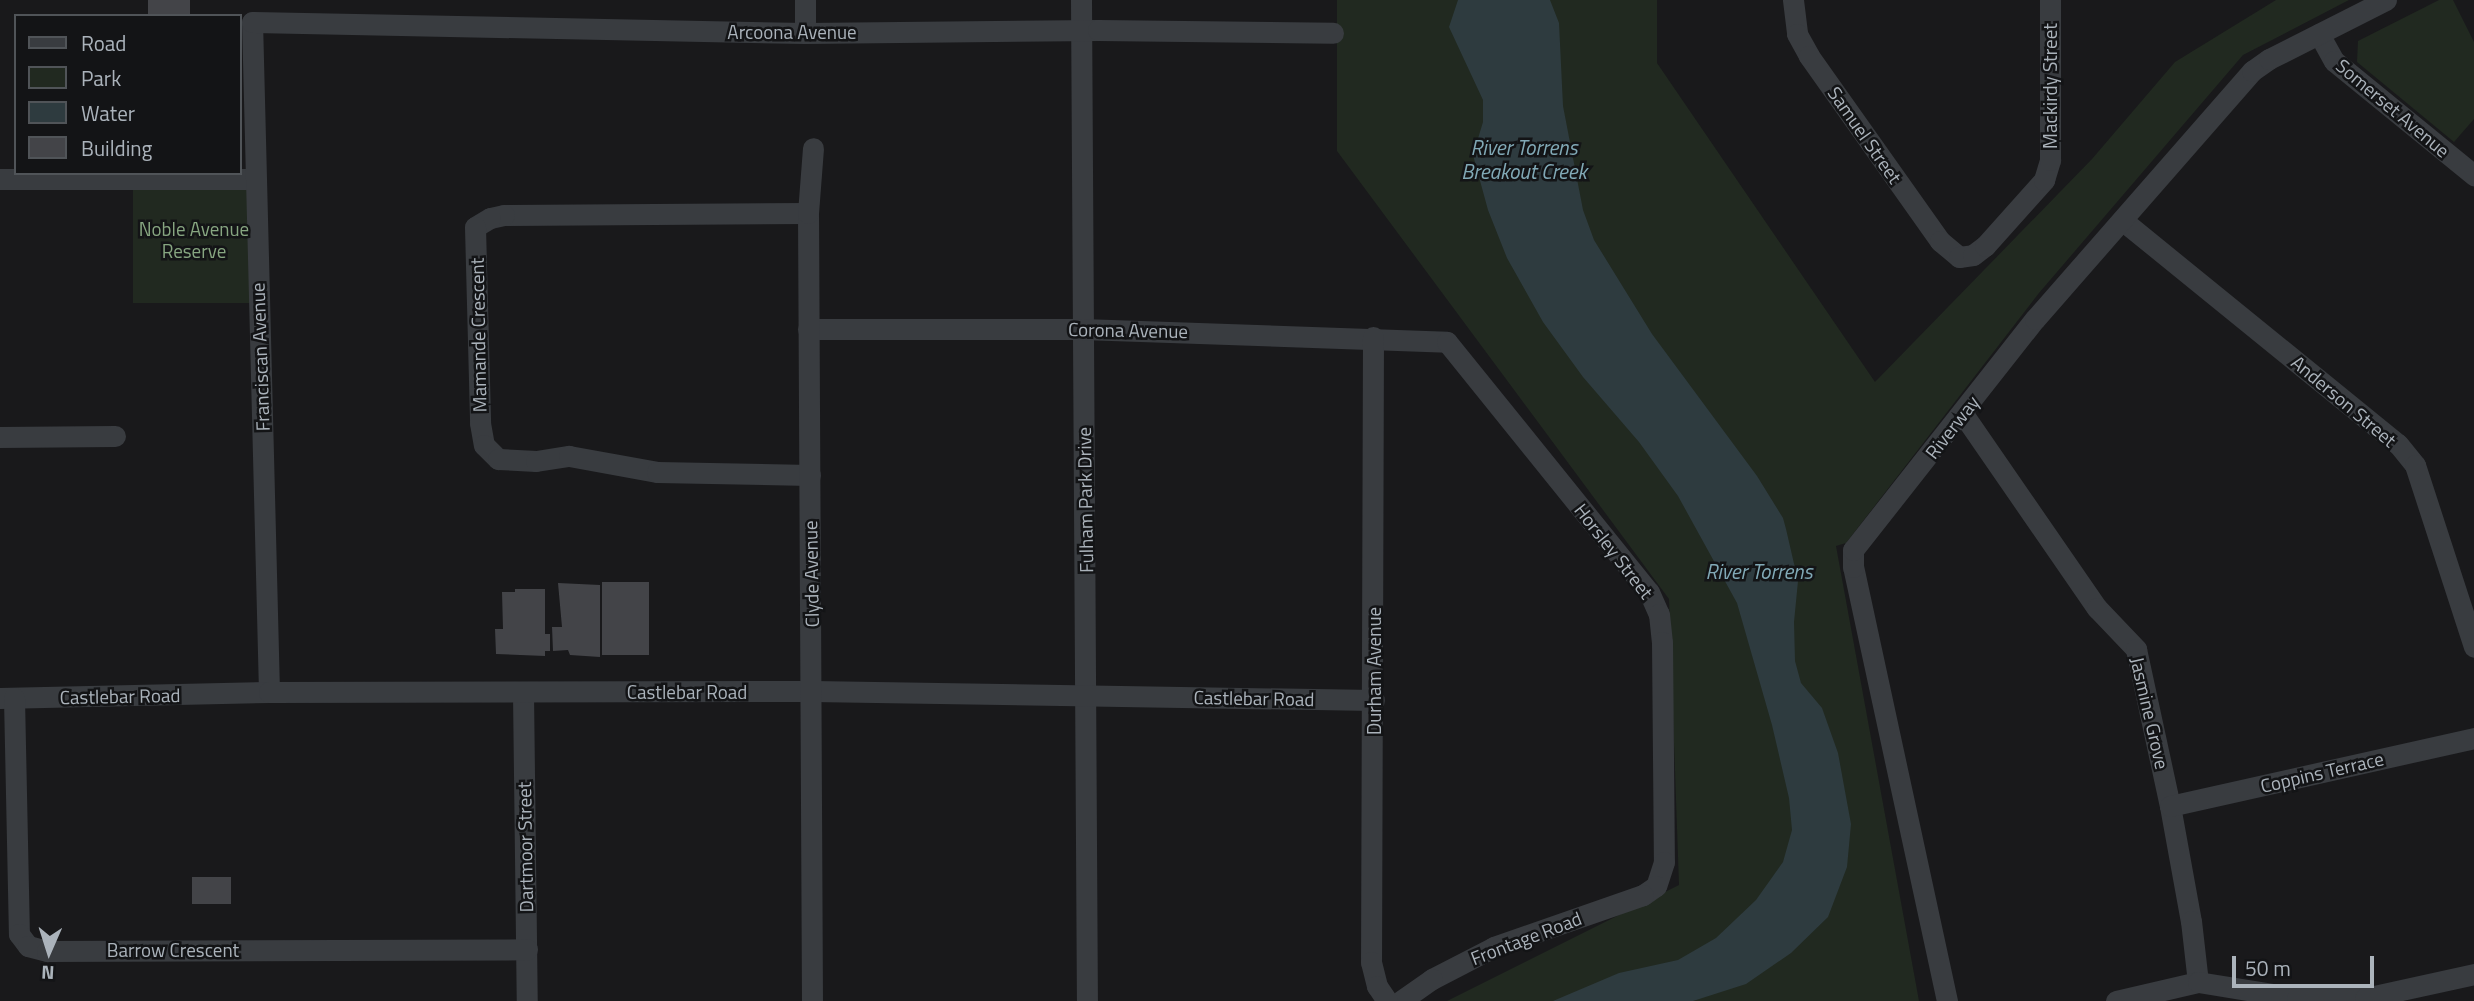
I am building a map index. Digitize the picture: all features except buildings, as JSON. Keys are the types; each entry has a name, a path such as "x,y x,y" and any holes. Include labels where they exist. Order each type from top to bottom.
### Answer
{"street":[{"path":"805,0 806,33"},
{"name":"Fulham Park Drive","path":"1081,0 1087,1001"},
{"name":"Samuel Street","path":"1793,0 1797,34 1809,56 1940,241 1959,257"},
{"name":"Mackirdy Street","path":"1959,257 1973,255 1985,246 2044,180 2050,160 2050,0"},
{"name":"Riverway","path":"1947,1001 1853,567 1853,550 1963,414 2035,319 2252,71 2269,59 2386,0"},
{"name":"Arcoona Avenue","path":"252,22 806,33 1081,30 1333,33"},
{"name":"Franciscan Avenue","path":"252,22 269,692"},
{"name":"Somerset Avenue","path":"2319,34 2334,61 2474,175"},
{"name":"Clyde Avenue","path":"812,1001 808,213 813,148"},
{"path":"0,179 254,179"},
{"name":"Mamande Crescent","path":"808,213 504,215 489,218 475,227 480,424 484,445 498,459 536,461 569,456 657,472 810,475"},
{"name":"Anderson Street","path":"2122,220 2398,444 2415,465 2474,647"},
{"name":"Corona Avenue","path":"808,329 1082,328 1373,337 1447,342"},
{"name":"Durham Avenue","path":"1373,337 1374,701 1371,962 1377,986 1387,1001"},
{"name":"Horsley Street","path":"1447,342 1649,592 1659,614 1662,642 1664,862 1656,886"},
{"name":"Jasmine Grove","path":"1963,414 2097,608 2136,649 2170,806 2191,921 2198,982"},
{"path":"0,437 114,436"},
{"name":"Castlebar Road","path":"7,698 269,692 812,691 1374,701"},
{"name":"Dartmoor Street","path":"523,693 527,1001"},
{"name":"Barrow Crescent","path":"7,698 19,934 28,946 47,951 527,949"},
{"name":"Coppins Terrace","path":"2170,806 2474,738"},
{"name":"Frontage Road","path":"1401,1001 1432,979 1494,947 1643,895 1656,886"},
{"path":"2116,1001 2198,982 2297,998 2366,1000 2474,974"}],"green space":[{"path":"1337,0 1657,0 1657,63 1875,382 2092,159 2175,62 2276,0 2349,0 2243,55 2039,293 1846,543 1836,546 1919,1001 1447,1001 1679,885 1669,599 1337,151"},
{"path":"2439,0 2453,0 2474,42 2474,119 2454,142 2357,62 2358,41"},
{"name":"Noble Avenue Reserve","path":"133,179 254,179 254,303 133,303"}],"water":[{"name":"River Torrens Breakout Creek","path":"1458,0 1550,0 1559,23 1563,106 1583,210 1594,240 1652,334 1757,476 1783,518 1786,529 1798,581 1794,622 1795,661 1801,683 1822,708 1838,753 1851,824 1847,867 1828,917 1791,953 1746,984 1693,1001 1553,1001 1619,973 1678,960 1716,938 1756,900 1783,862 1792,830 1789,798 1772,725 1737,603 1678,496 1639,442 1583,377 1543,322 1507,258 1488,210 1473,155 1483,122 1483,100 1449,27"}],"water label":[{"name":"River Torrens","path":"1759,571"}]}
